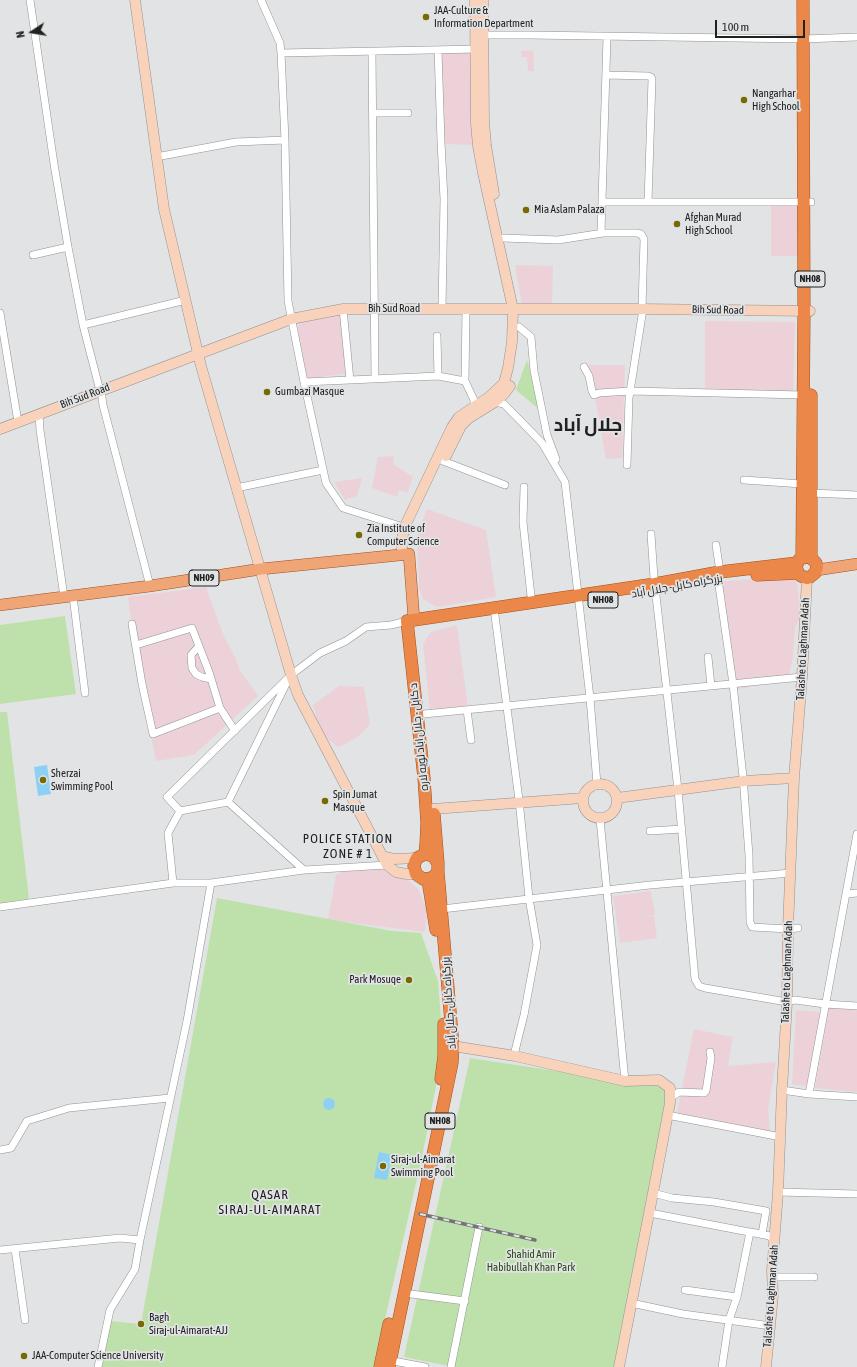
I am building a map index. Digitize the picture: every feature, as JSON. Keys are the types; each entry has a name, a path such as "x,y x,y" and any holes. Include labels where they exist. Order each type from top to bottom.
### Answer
{"highway":[{"name":"NH08","path":"803,566 811,493 807,311 807,39 804,0"},
{"name":"NH08","path":"807,39 811,0"},
{"name":"NH08","path":"803,566 802,395 807,311"},
{"name":"NH08","path":"803,566 816,563 817,570"},
{"name":"بزرگراه کابل- جلال آباد","path":"385,1363 452,1063 453,1046 424,714 411,624 578,600 655,587 718,574 803,566"},
{"name":"بزرگراه کابل- جلال آباد","path":"495,612 534,602 578,600"},
{"name":"د کابل - جلال اباد لویه لاره","path":"411,624 427,823 426,844 421,856"},
{"path":"421,856 433,856 438,868 432,878 428,880 423,879 416,874 414,866 421,856"},
{"name":"بزرگراه کابل- جلال آباد","path":"385,1363 443,1071 444,1028 436,926 428,880"}],"main road":[{"path":"135,0 164,209 198,354 291,675 298,695 385,860 396,872 416,874"},
{"path":"407,529 461,426 492,399 504,384 507,376 512,342 516,309 482,173 478,146 476,123 479,35 475,0"},
{"path":"479,35 483,0"},
{"path":"411,624 406,554 408,541 407,529 452,427 459,417 474,407 504,394 511,382 518,345 519,327 486,145 479,49"},
{"name":"Bih Sud Road","path":"0,430 101,390 291,319 343,309 644,309 807,311"},
{"name":"NH09","path":"0,605 150,586 261,569 406,554"},
{"path":"817,570 857,564"},
{"name":"Talashe to Laghman Adah","path":"766,1367 773,1295 772,1277 778,1192 782,1090 793,928 791,873 794,778 802,677 803,566"},
{"path":"617,798 744,781 794,778"},
{"path":"598,784 604,784 610,787 615,792 617,798 615,810 606,818 593,818 584,809 583,798 588,789 598,784"},
{"path":"433,809 583,798"},
{"path":"385,860 421,856"},
{"path":"453,1046 515,1056 625,1081 659,1080 670,1088 670,1103 619,1367"}],"street":[{"path":"30,0 54,164 68,247 84,325 101,390 103,404 150,586"},
{"path":"261,0 280,43 281,53 285,140 288,301 326,483 343,508 407,529"},
{"path":"479,35 807,39 857,37"},
{"path":"603,233 601,233 607,36"},
{"path":"281,53 479,49"},
{"path":"438,50 440,142 444,199 442,309"},
{"path":"372,52 375,379"},
{"path":"606,75 648,76 652,79 648,202"},
{"path":"373,113 408,114"},
{"path":"156,157 236,142 285,140"},
{"path":"602,202 807,202"},
{"path":"503,238 558,240 603,233 637,233 641,234 644,238 642,309 644,309 630,392 627,465"},
{"path":"33,255 68,247"},
{"path":"84,325 186,300"},
{"path":"343,309 350,380"},
{"path":"466,309 465,381 474,400 474,407"},
{"path":"0,313 2,349 18,422"},
{"path":"519,327 530,337 534,371 547,435 565,482 590,698 598,784"},
{"path":"437,336 438,376"},
{"path":"584,367 589,376 594,395 599,393 630,392 802,395"},
{"path":"304,382 438,376 465,381"},
{"path":"492,399 504,404 542,443 565,482"},
{"path":"39,414 40,430 85,693"},
{"path":"443,462 506,485"},
{"path":"236,488 323,470"},
{"path":"744,480 802,484"},
{"path":"524,486 524,537 531,596 534,602"},
{"path":"811,493 857,495"},
{"path":"651,534 655,587 668,690 682,829 695,979 699,986 787,1002 795,1000 857,1006"},
{"path":"716,544 718,574 744,781 750,922 752,927 793,928"},
{"path":"495,612 508,706 529,898 537,945 515,1056"},
{"path":"132,624 142,684 153,734 220,708"},
{"path":"180,811 167,797 291,675 320,653 346,641 366,627 391,625 403,628 411,624"},
{"path":"136,645 192,628 220,708 235,731"},
{"path":"199,646 192,655 192,668 196,674 202,678 211,679"},
{"path":"708,657 711,686"},
{"path":"228,802 291,675"},
{"path":"424,714 802,677"},
{"path":"467,710 471,740"},
{"path":"180,811 228,802"},
{"path":"228,802 304,870"},
{"path":"173,883 168,833 180,811"},
{"path":"600,819 625,1081"},
{"path":"650,831 682,829"},
{"path":"809,1094 857,834"},
{"path":"0,907 173,883 211,883 385,860"},
{"path":"442,909 529,898 791,873"},
{"path":"98,1367 110,1310 135,1269 187,1021 211,883"},
{"path":"847,894 857,893"},
{"path":"670,1088 673,1096 679,1092 704,1093 706,1091 711,1058 710,1052"},
{"path":"782,1090 809,1094 857,1097"},
{"path":"0,1150 11,1148 27,1121 69,1108 170,1098"},
{"path":"667,1115 780,1137"},
{"path":"778,1192 857,1194"},
{"path":"653,1193 672,1198 714,1202 766,1211 762,1234 750,1232"},
{"path":"650,1212 770,1236 774,1242"},
{"path":"451,1367 479,1227"},
{"path":"722,1367 729,1320 737,1297 750,1232"},
{"path":"0,1250 120,1238 140,1240"},
{"path":"15,1248 25,1320"},
{"path":"772,1277 814,1277"},
{"path":"685,1290 737,1297"},
{"path":"411,1294 465,1301"},
{"path":"631,1303 683,1314 764,1325"},
{"path":"385,1363 425,1367"}],"shaded area":[{"path":"533,50 534,71 528,71 527,57 521,57 521,51"},
{"path":"440,51 472,52 476,145 442,144"},
{"path":"771,202 798,202 798,256 771,256"},
{"path":"515,265 553,266 552,307 522,306"},
{"path":"343,310 350,373 304,379 297,319"},
{"path":"705,321 795,322 793,392 705,390"},
{"path":"587,365 625,365 622,458 606,459 594,392"},
{"path":"394,456 393,464 413,477 407,493 399,490 397,497 372,488 378,457"},
{"path":"362,478 357,496 345,500 334,482"},
{"path":"427,509 486,530 496,597 437,607 423,599 419,589 417,535"},
{"path":"796,575 801,615 795,628 793,655 789,677 735,690 719,582"},
{"path":"206,587 223,634 241,672 258,696 194,755 156,761 139,678 128,597"},
{"path":"457,625 468,708 430,711 423,644 431,632"},
{"path":"339,686 364,687 370,724 359,736 338,747 321,734 313,705"},
{"path":"382,866 394,875 409,881 418,889 427,910 425,932 328,920 336,875 346,870"},
{"path":"651,891 655,915 639,918 654,916 657,938 620,943 613,896"},
{"path":"829,1006 857,1009 857,1092 815,1088"},
{"path":"796,1010 820,1012 807,1086 792,1084"},
{"path":"694,1029 733,1037 728,1066 776,1062 768,1109 770,1133 713,1123 677,1113"}],"green space":[{"path":"527,360 541,411 516,390"},
{"path":"65,616 76,694 0,704 0,625"},
{"path":"0,712 7,712 29,899 0,903"},
{"path":"217,898 392,931 421,933 438,981 441,1019 438,1076 422,1157 374,1367 102,1367 110,1321 141,1324"},
{"name":"Shahid Amir Habibullah Khan Park","path":"470,1058 669,1088 616,1367 454,1367 404,1357"}],"water":[{"name":"Sherzai Swimming Pool","path":"47,765 51,794 38,796 34,767"},
{"path":"327,1098 331,1098 335,1104 331,1110 327,1110 323,1106 323,1102"},
{"name":"Siraj-ul-Aimarat Swimming Pool","path":"379,1152 392,1155 387,1180 374,1178"}],"railway":[{"path":"420,1214 535,1240"}],"place":[{"name":"JAA-Culture & Information Department","path":"426,17"},
{"name":"Nangarhar High School","path":"744,100"},
{"name":"Mia Aslam Palaza","path":"526,210"},
{"name":"Afghan Murad High School","path":"677,224"},
{"name":"Gumbazi Masque","path":"267,392"},
{"name":"Zia Institute of Computer Science","path":"359,535"},
{"name":"Sherzai Swimming Pool","path":"43,780"},
{"name":"Spin Jumat Masque","path":"325,801"},
{"name":"Park Mosuqe","path":"409,980"},
{"name":"Siraj-ul-Aimarat Swimming Pool","path":"383,1166"},
{"name":"Bagh Siraj-ul-Aimarat-AJJ","path":"141,1324"},
{"name":"JAA-Computer Science University","path":"24,1356"}],"district":[{"name":"جلال آباد","path":"588,425"},
{"name":"POLICE STATION ZONE # 1","path":"348,846"},
{"name":"QASAR SIRAJ-UL-AIMARAT","path":"270,1202"}]}
